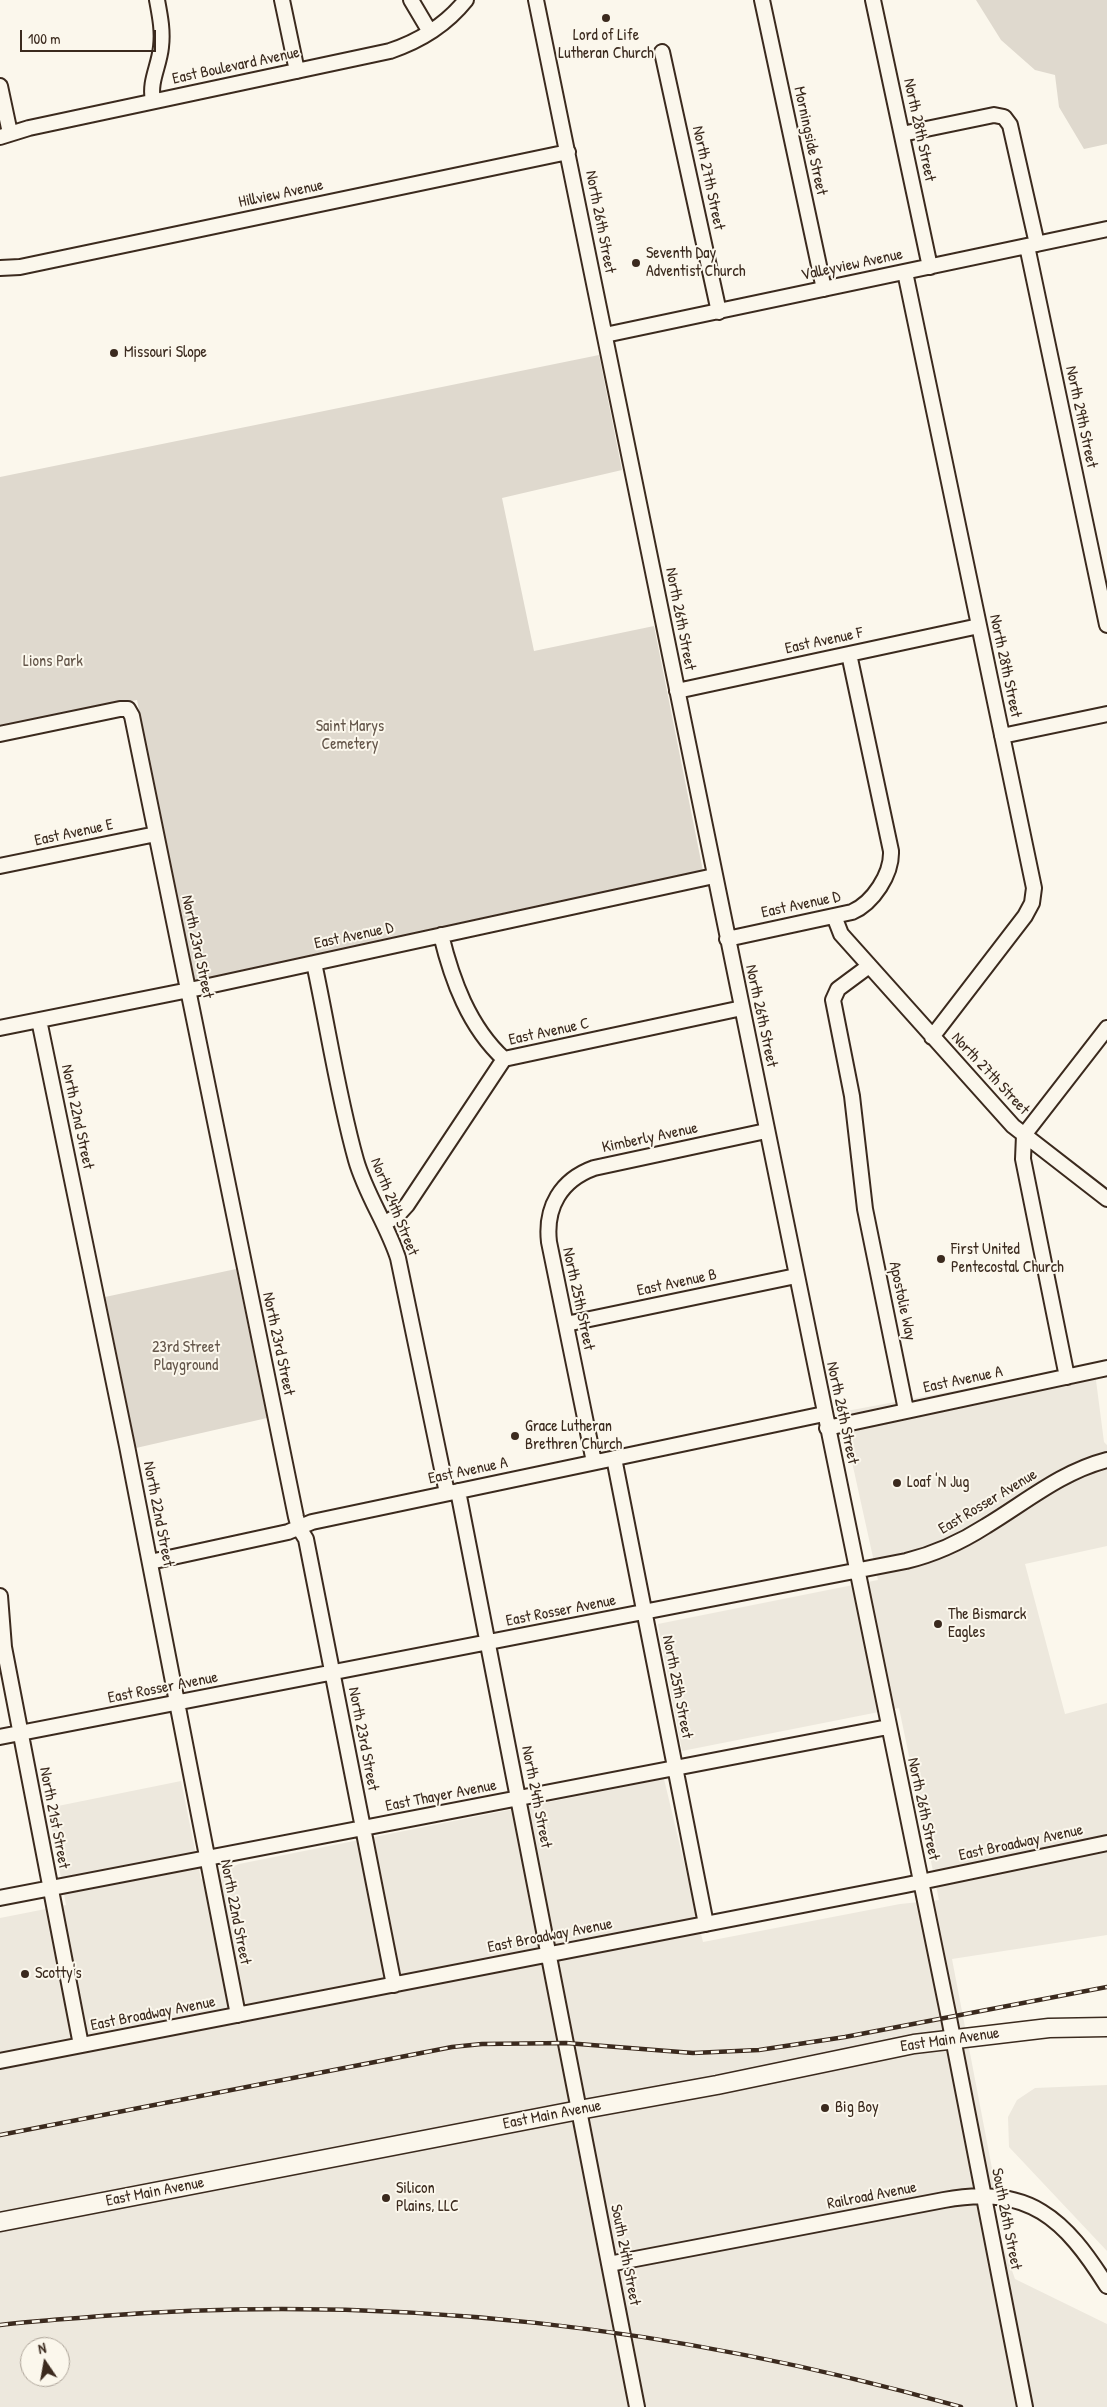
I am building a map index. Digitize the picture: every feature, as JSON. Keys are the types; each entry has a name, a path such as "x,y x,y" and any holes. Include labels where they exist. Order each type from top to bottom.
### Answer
{"main road":[{"name":"East Main Avenue","path":"0,2222 953,2038 1049,2028 1107,2027"}],"street":[{"path":"153,101 151,83 159,56 161,38 157,0"},
{"path":"282,0 297,71"},
{"path":"411,0 430,32"},
{"name":"East Boulevard Avenue","path":"5,135 153,101 390,51 430,32 447,20 466,0"},
{"name":"North 26th Street","path":"536,0 825,1421 953,2038"},
{"name":"Morningside Street","path":"762,0 824,289"},
{"name":"North 28th Street","path":"873,0 930,267"},
{"name":"North 27th Street","path":"662,52 718,312"},
{"path":"0,86 5,135"},
{"name":"North 29th Street","path":"902,134 994,115 1004,117 1010,125 1107,625"},
{"name":"Hillview Avenue","path":"0,268 29,265 568,152"},
{"name":"Valleyview Avenue","path":"605,336 1107,229"},
{"name":"North 28th Street","path":"905,272 1033,880 1032,903 1025,916 932,1037"},
{"name":"East Avenue F","path":"677,691 979,626"},
{"name":"East Avenue D","path":"727,939 852,912 866,904 890,866 891,851 849,654"},
{"name":"North 23rd Street","path":"0,734 120,709 128,709 132,716 298,1528 306,1540 394,1985"},
{"path":"1002,736 1107,714"},
{"name":"East Avenue E","path":"0,866 156,834"},
{"name":"East Avenue D","path":"0,1028 188,991 714,876"},
{"name":"North 27th Street","path":"834,916 841,934 932,1037 1024,1135 1023,1160 1067,1377"},
{"path":"441,935 457,990 480,1030 504,1060"},
{"name":"North 24th Street","path":"314,963 356,1160 369,1194 385,1223 398,1258 488,1642 579,2110"},
{"name":"Apostolie Way","path":"869,966 838,989 834,996 850,1086 863,1199 906,1410"},
{"name":"East Avenue C","path":"385,1223 397,1216 407,1205 504,1060 742,1008"},
{"name":"North 22nd Street","path":"39,1020 150,1562 238,2015"},
{"path":"1107,1028 1024,1135 1107,1199"},
{"name":"Kimberly Avenue","path":"553,1201 574,1177 594,1168 766,1131"},
{"name":"North 25th Street","path":"553,1201 548,1233 594,1462"},
{"name":"East Avenue B","path":"566,1324 796,1276"},
{"name":"East Avenue A","path":"150,1562 298,1528 312,1522 594,1462 825,1421 906,1410 1107,1368"},
{"name":"North 25th Street","path":"614,1458 706,1924"},
{"name":"East Rosser Avenue","path":"0,1737 857,1572 918,1558 945,1548 988,1525 1062,1477 1107,1460"},
{"name":"North 21st Street","path":"0,1596 2,1638 81,2045"},
{"name":"East Thayer Avenue","path":"0,1898 888,1727"},
{"name":"East Broadway Avenue","path":"0,2061 920,1882 1107,1843"},
{"name":"South 26th Street","path":"953,2038 1025,2407"},
{"name":"South 24th Street","path":"579,2110 637,2407"},
{"name":"Railroad Avenue","path":"609,2264 944,2200 984,2196 1017,2202 1051,2217 1083,2248 1107,2286"}],"shaded area":[{"path":"1094,1365 1104,1442 1107,1445 1107,1546 1025,1564 1065,1714 1107,1703 1107,1935 952,1959 995,2184 989,2206 1015,2279 1107,2324 1107,2407 0,2407 0,1918 66,1905 48,1808 181,1781 201,1879 239,1864 664,1779 703,1942 900,1904 939,1900 899,1708 682,1751 658,1624 878,1580 841,1412"},
{"path":"1107,2085 1107,2251 1009,2147 1008,2117 1017,2100 1035,2088"}],"green space":[{"path":"976,0 1107,0 1107,144 1084,149 1059,107 1055,75 1035,70 1001,40"},
{"name":"Saint Marys Cemetery","path":"599,355 622,470 502,498 534,651 654,626 703,871 193,981 137,700 0,728 0,477"},
{"name":"23rd Street Playground","path":"236,1269 267,1418 136,1448 105,1297"}],"railway":[{"path":"0,2135 452,2047 482,2044 566,2043 693,2053 759,2050 845,2037 1107,1987"},
{"path":"0,2325 102,2316 212,2310 320,2309 428,2314 536,2323 642,2337 749,2356 855,2379 961,2407"}],"place":[{"name":"Lord of Life Lutheran Church","path":"606,18"},
{"name":"Seventh Day Adventist Church","path":"636,263"},
{"name":"Missouri Slope","path":"114,353"},
{"name":"First United Pentecostal Church","path":"941,1259"},
{"name":"Grace Lutheran Brethren Church","path":"515,1436"},
{"name":"Loaf 'N Jug","path":"897,1483"},
{"name":"The Bismarck Eagles","path":"938,1624"},
{"name":"Scotty's","path":"25,1974"},
{"name":"Big Boy","path":"825,2108"},
{"name":"Silicon Plains, LLC","path":"386,2198"}],"park label":[{"name":"Lions Park","path":"53,662"}]}
